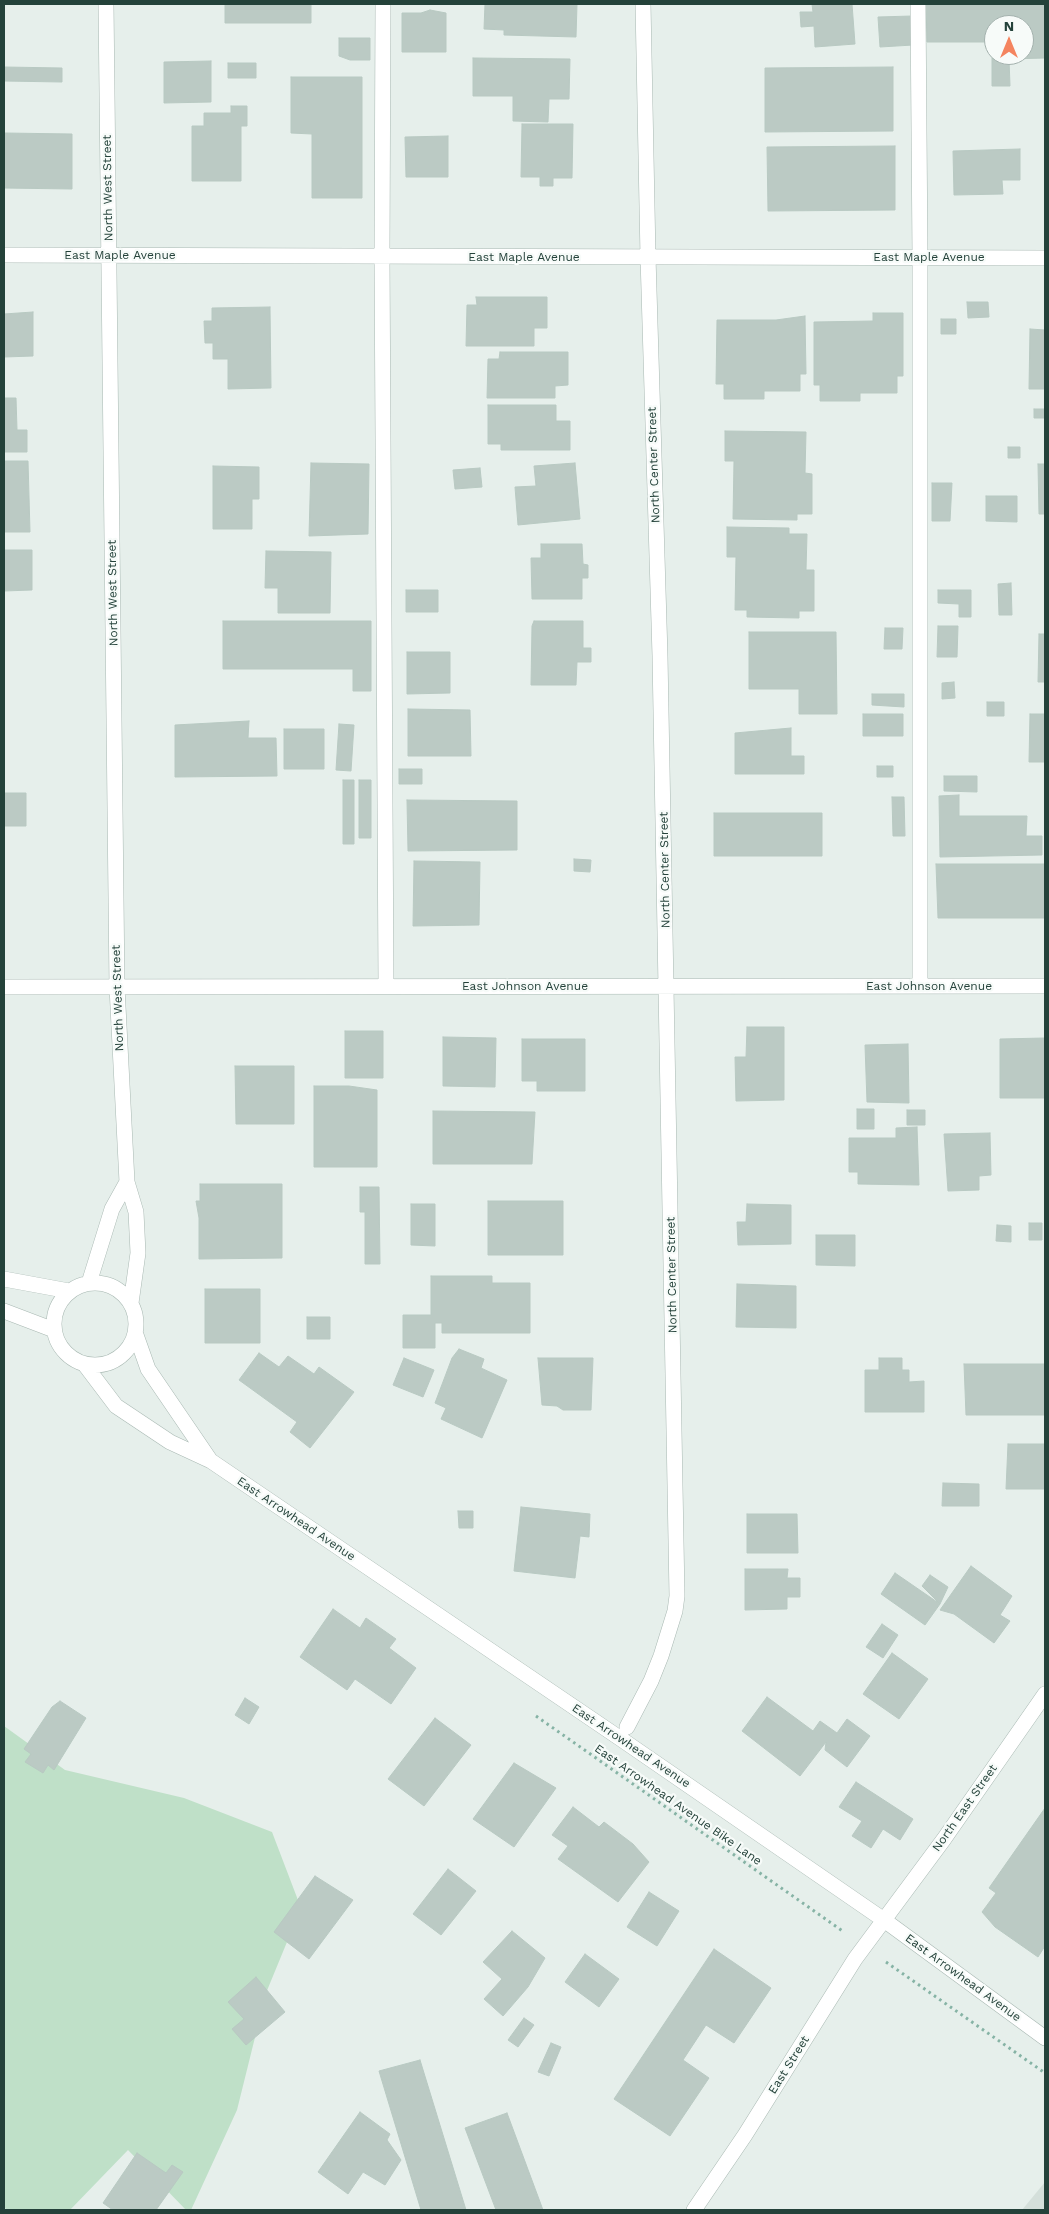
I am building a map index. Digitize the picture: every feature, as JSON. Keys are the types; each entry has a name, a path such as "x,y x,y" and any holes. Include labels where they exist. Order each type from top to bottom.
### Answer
{"street":[{"name":"North West Street","path":"106,4 117,987 127,1182 136,1212 138,1252 131,1303"},
{"path":"383,4 382,256 386,986"},
{"name":"North Center Street","path":"627,1727 651,1681 661,1656 675,1611 677,1596 667,987 660,656 648,257 644,4"},
{"path":"918,4 920,986"},
{"name":"East Maple Avenue","path":"4,255 1045,258"},
{"name":"East Johnson Avenue","path":"4,987 1045,986"},
{"path":"89,1283 112,1209 127,1182"},
{"path":"4,1278 69,1292"},
{"path":"89,1283 105,1283 120,1290 131,1303 136,1318 136,1334 129,1349 117,1360 101,1366 85,1365 70,1358 59,1346 54,1330 54,1316 59,1302 69,1292 89,1283"},
{"path":"4,1311 54,1330"},
{"name":"East Arrowhead Avenue","path":"136,1334 148,1369 211,1461"},
{"name":"East Arrowhead Avenue","path":"85,1365 116,1406 170,1442 211,1461 613,1733 1042,2030"},
{"name":"North East Street","path":"884,1920 944,1839 1045,1695"},
{"name":"East Street","path":"694,2210 745,2135 864,1946 884,1920"}],"path":[{"name":"East Arrowhead Avenue Bike Lane","path":"528,1711 1045,2073"}],"shaded area":[{"path":"1045,2182 1045,2210 1022,2210"}],"green space":[{"path":"4,1726 65,1770 184,1798 272,1832 301,1908 266,1993 237,2110 191,2210 186,2210 128,2150 70,2210 7,2210 4,2207"}],"building":[{"path":"225,4 311,4 311,23 225,23"},
{"path":"485,4 577,4 576,37 504,35 504,30 484,29"},
{"path":"812,4 852,4 855,44 815,47 814,26 801,27 800,12 813,12"},
{"path":"926,4 1045,4 1045,58 1034,58 1034,15 984,15 984,42 927,42"},
{"path":"430,10 446,13 446,52 402,52 402,13 421,13"},
{"path":"912,16 913,45 880,47 878,17"},
{"path":"339,38 370,38 370,60 350,60 339,56"},
{"path":"473,58 570,59 569,99 549,99 548,122 513,121 513,96 473,96"},
{"path":"211,61 211,102 164,103 164,62"},
{"path":"228,63 256,63 256,78 228,78"},
{"path":"992,65 1009,65 1010,86 992,86"},
{"path":"4,67 62,68 62,82 4,81"},
{"path":"893,67 893,131 765,132 765,68"},
{"path":"291,77 362,77 362,198 312,198 312,134 291,133"},
{"path":"231,106 247,106 247,126 241,126 241,181 192,181 192,126 204,126 204,113 231,113"},
{"path":"522,124 573,124 572,178 553,178 553,186 540,186 540,177 521,177"},
{"path":"4,133 72,134 72,189 4,188"},
{"path":"448,136 448,177 406,177 405,137"},
{"path":"895,146 895,210 768,211 767,147"},
{"path":"1020,149 1020,180 1002,180 1003,194 954,195 953,151"},
{"path":"476,297 547,297 547,328 534,328 534,346 466,346 467,305 477,305"},
{"path":"967,302 988,302 989,317 968,318"},
{"path":"270,307 271,388 228,389 228,359 213,359 213,343 205,343 204,321 212,321 212,308"},
{"path":"33,312 33,356 4,357 4,314"},
{"path":"873,313 903,313 903,376 897,376 897,393 860,393 860,401 820,401 820,385 814,385 814,322 873,321"},
{"path":"805,316 806,374 800,374 800,391 764,391 764,399 724,399 724,384 716,384 717,320 776,320"},
{"path":"941,319 956,319 956,334 941,334"},
{"path":"1030,329 1045,330 1045,389 1029,389"},
{"path":"500,352 568,352 568,385 555,386 555,398 487,398 488,359 499,359"},
{"path":"4,398 16,398 17,430 27,430 27,452 4,452"},
{"path":"488,405 556,405 556,421 570,421 570,450 501,450 501,444 488,444"},
{"path":"1034,409 1045,409 1045,418 1034,418"},
{"path":"725,431 806,432 805,473 812,474 812,514 797,514 797,520 733,519 734,461 725,461"},
{"path":"1008,447 1020,447 1020,458 1008,458"},
{"path":"4,461 28,461 30,532 4,532"},
{"path":"311,463 369,464 368,534 309,536"},
{"path":"575,463 580,519 518,525 515,487 536,486 534,466"},
{"path":"1038,464 1045,464 1045,514 1039,514"},
{"path":"213,466 259,467 259,499 252,499 252,529 213,529"},
{"path":"480,468 482,487 455,489 453,470"},
{"path":"932,483 952,483 950,521 932,521"},
{"path":"986,496 1017,496 1017,522 986,521"},
{"path":"727,527 789,528 789,534 807,534 806,570 814,570 814,611 799,611 799,618 747,617 747,610 735,610 736,557 727,557"},
{"path":"541,544 582,544 583,564 588,565 588,578 582,578 582,599 532,599 531,558 541,558"},
{"path":"4,550 32,550 32,590 4,591"},
{"path":"266,551 331,552 330,613 278,613 278,588 265,588"},
{"path":"1011,583 1012,615 999,615 998,584"},
{"path":"406,590 438,590 438,612 406,612"},
{"path":"938,590 971,590 971,617 959,617 959,604 938,603"},
{"path":"223,621 371,621 371,691 353,691 353,669 223,669"},
{"path":"534,621 583,621 583,648 591,648 591,662 577,662 576,685 531,685 532,626"},
{"path":"938,626 958,626 957,657 937,657"},
{"path":"885,628 903,628 902,649 884,649"},
{"path":"749,632 836,632 837,714 799,714 799,689 749,689"},
{"path":"1039,634 1045,634 1045,682 1038,682"},
{"path":"407,652 450,652 450,693 407,694"},
{"path":"954,682 955,698 942,699 942,683"},
{"path":"872,694 904,694 904,707 872,705"},
{"path":"987,702 1004,702 1004,716 987,716"},
{"path":"408,709 470,710 471,756 408,756"},
{"path":"863,714 903,714 903,736 863,736"},
{"path":"1030,714 1045,714 1045,762 1029,762"},
{"path":"249,721 248,738 276,738 277,776 175,777 175,725"},
{"path":"339,724 354,725 351,771 336,770"},
{"path":"791,728 791,756 804,756 804,774 735,774 735,733"},
{"path":"284,729 324,729 324,769 284,769"},
{"path":"877,766 893,766 893,777 877,777"},
{"path":"399,769 422,769 422,784 399,784"},
{"path":"944,776 977,776 977,792 944,791"},
{"path":"343,780 354,780 354,844 343,844"},
{"path":"359,780 371,780 371,838 359,838"},
{"path":"4,793 26,793 26,826 4,826"},
{"path":"959,795 959,816 1027,816 1026,836 1042,836 1042,855 940,857 939,796"},
{"path":"892,797 904,797 905,836 893,836"},
{"path":"407,800 517,801 517,850 408,851"},
{"path":"714,813 822,813 822,856 714,856"},
{"path":"574,859 591,860 590,872 574,871"},
{"path":"414,861 480,862 479,925 413,926"},
{"path":"936,864 1045,864 1045,918 938,918"},
{"path":"747,1027 784,1027 784,1100 736,1101 735,1057 746,1057"},
{"path":"345,1031 383,1031 383,1078 345,1078"},
{"path":"443,1037 496,1038 495,1087 443,1086"},
{"path":"1045,1038 1045,1098 1000,1098 1000,1039"},
{"path":"522,1039 585,1039 585,1091 537,1091 537,1081 522,1081"},
{"path":"908,1044 909,1103 867,1102 865,1045"},
{"path":"235,1066 294,1066 294,1124 236,1124"},
{"path":"314,1086 349,1086 377,1090 377,1167 314,1167"},
{"path":"857,1109 874,1109 874,1129 857,1129"},
{"path":"907,1110 925,1110 925,1125 907,1125"},
{"path":"433,1111 535,1112 532,1164 433,1164"},
{"path":"917,1127 919,1185 858,1184 858,1172 849,1172 849,1138 896,1138 896,1128"},
{"path":"990,1133 991,1175 979,1176 979,1190 948,1191 944,1134"},
{"path":"200,1184 282,1184 282,1258 199,1259 199,1218 196,1201 200,1201"},
{"path":"360,1187 379,1187 380,1264 365,1264 365,1212 360,1212"},
{"path":"488,1201 563,1201 563,1255 488,1255"},
{"path":"411,1204 435,1204 435,1246 411,1245"},
{"path":"747,1204 791,1205 791,1244 738,1245 737,1222 746,1222"},
{"path":"1029,1223 1042,1223 1042,1240 1029,1240"},
{"path":"997,1225 1011,1226 1011,1242 996,1241"},
{"path":"816,1235 855,1235 855,1266 816,1265"},
{"path":"431,1276 492,1276 492,1283 530,1283 530,1333 442,1333 442,1323 435,1323 435,1348 403,1348 403,1315 431,1315"},
{"path":"737,1284 796,1286 796,1328 736,1327"},
{"path":"205,1289 260,1289 260,1343 205,1343"},
{"path":"307,1317 330,1317 330,1339 307,1339"},
{"path":"459,1349 484,1359 481,1368 507,1380 482,1438 441,1419 446,1408 435,1403 452,1358"},
{"path":"259,1353 279,1367 288,1356 314,1374 319,1367 354,1392 310,1448 290,1432 297,1422 239,1380"},
{"path":"404,1358 434,1370 423,1397 393,1385"},
{"path":"538,1358 593,1358 591,1410 563,1410 557,1406 542,1405"},
{"path":"879,1358 902,1358 902,1370 909,1370 909,1382 924,1381 924,1412 865,1412 865,1370 879,1370"},
{"path":"964,1364 1045,1364 1045,1415 966,1415"},
{"path":"1008,1444 1045,1444 1045,1489 1006,1489"},
{"path":"943,1483 979,1484 979,1506 942,1506"},
{"path":"521,1507 590,1514 589,1537 580,1536 575,1578 514,1571"},
{"path":"458,1511 473,1511 473,1528 459,1528"},
{"path":"747,1514 797,1514 798,1553 747,1553"},
{"path":"971,1566 1012,1596 1000,1615 1010,1621 994,1643 954,1614 940,1610"},
{"path":"745,1569 788,1569 787,1578 800,1578 800,1597 787,1597 787,1609 745,1610"},
{"path":"895,1573 940,1604 925,1625 881,1594"},
{"path":"930,1575 948,1587 940,1604 922,1586"},
{"path":"333,1609 360,1628 366,1618 396,1639 389,1648 416,1668 391,1704 355,1679 347,1690 300,1657"},
{"path":"882,1624 898,1635 883,1658 866,1647"},
{"path":"892,1653 928,1679 899,1719 863,1694"},
{"path":"767,1697 813,1731 820,1721 837,1733 847,1719 870,1736 847,1767 825,1750 826,1742 800,1776 742,1731"},
{"path":"245,1698 259,1707 249,1724 235,1715"},
{"path":"60,1701 86,1718 54,1770 48,1765 43,1773 25,1762 31,1754 24,1749 52,1707"},
{"path":"435,1718 471,1745 424,1806 388,1779"},
{"path":"514,1763 556,1788 514,1847 473,1819"},
{"path":"856,1782 913,1819 900,1840 883,1829 871,1848 852,1836 862,1821 839,1807"},
{"path":"573,1807 599,1827 604,1822 633,1844 649,1862 618,1902 558,1859 568,1846 552,1835"},
{"path":"1045,1808 1045,1946 1038,1957 995,1927 982,1912 996,1893 989,1888"},
{"path":"448,1869 476,1891 441,1935 413,1914"},
{"path":"315,1876 353,1900 309,1959 274,1932"},
{"path":"649,1892 679,1911 657,1946 627,1927"},
{"path":"512,1931 545,1958 528,1987 503,2016 484,1999 502,1979 483,1962"},
{"path":"714,1949 771,1988 734,2043 706,2025 683,2060 709,2078 670,2136 614,2099"},
{"path":"585,1954 619,1979 599,2007 565,1982"},
{"path":"256,1977 285,2012 246,2045 232,2029 244,2019 228,2002"},
{"path":"524,2018 534,2025 518,2047 508,2040"},
{"path":"551,2043 561,2047 549,2076 538,2072"},
{"path":"420,2060 466,2210 421,2210 379,2071"},
{"path":"360,2112 390,2134 387,2140 401,2160 385,2185 363,2172 348,2194 318,2172"},
{"path":"507,2113 543,2210 496,2210 465,2128"},
{"path":"137,2153 166,2173 172,2165 183,2172 156,2210 113,2210 103,2203"}]}
